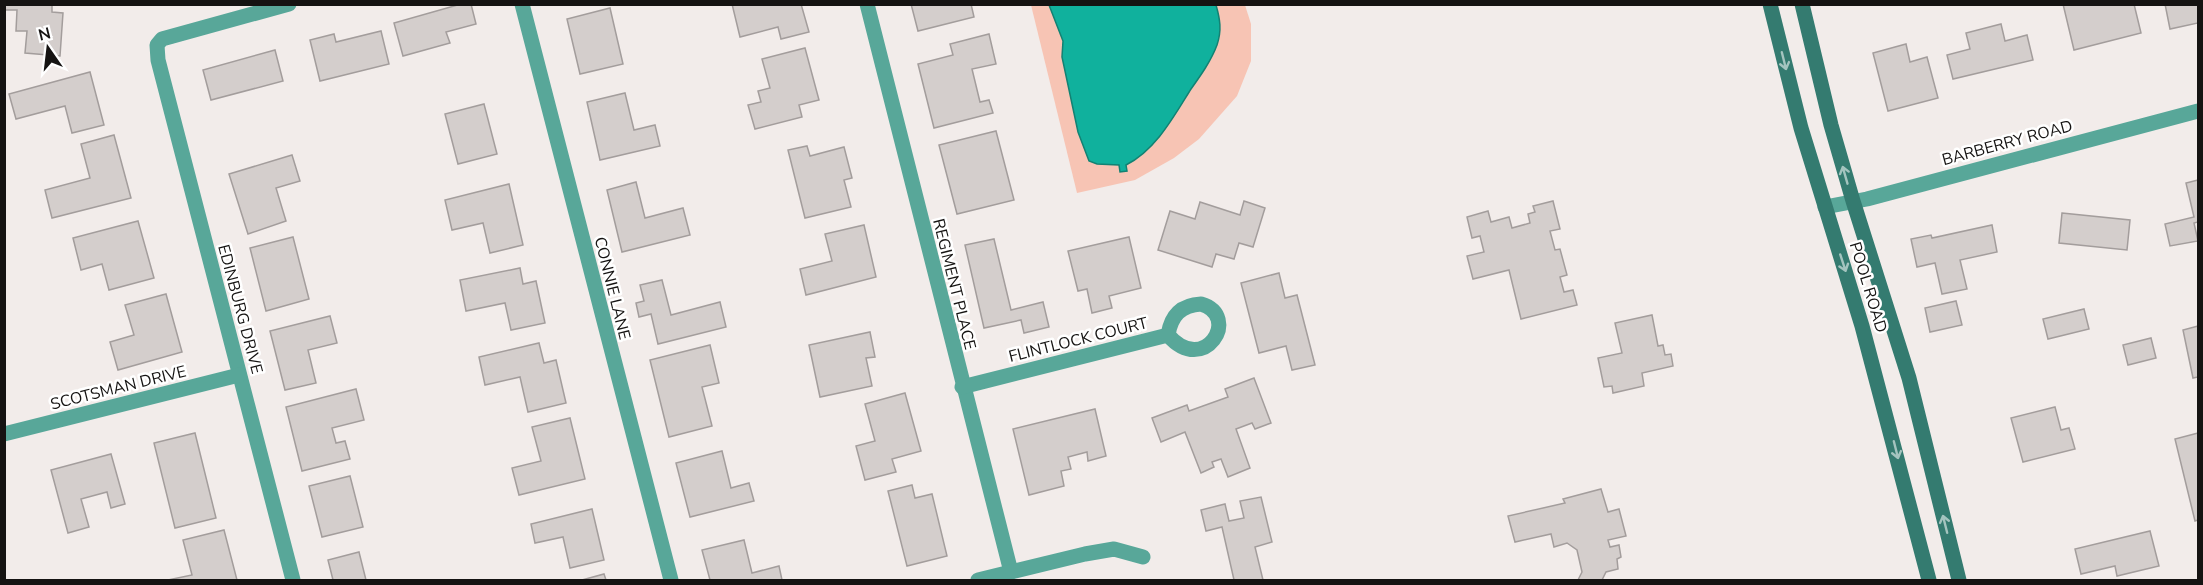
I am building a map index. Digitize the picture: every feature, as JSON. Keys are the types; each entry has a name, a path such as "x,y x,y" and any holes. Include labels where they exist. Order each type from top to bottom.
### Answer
{"main road":[{"name":"POOL ROAD","path":"1770,4 1801,128 1866,337 1929,580"},
{"name":"POOL ROAD","path":"1802,4 1831,125 1909,378 1959,580"}],"street":[{"name":"EDINBURG DRIVE","path":"289,4 162,39 157,45 158,60 293,580"},
{"name":"CONNIE LANE","path":"522,4 671,580"},
{"name":"REGIMENT PLACE","path":"867,4 962,387 1011,572"},
{"name":"BARBERRY ROAD","path":"1825,207 2199,111"},
{"name":"FLINTLOCK COURT","path":"962,387 1168,335"},
{"name":"SCOTSMAN DRIVE","path":"4,434 239,375"},
{"path":"978,580 1114,549 1143,557"}],"shaded area":[{"path":"1031,5 1245,5 1251,24 1251,61 1237,96 1199,139 1174,158 1135,180 1077,193"},
{"path":"1049,5 1216,5 1220,29 1219,40 1212,57 1163,132 1146,151 1126,165 1127,171 1120,172 1119,165 1097,164 1089,161 1078,132 1062,57 1063,41"}],"building":[{"path":"4,4 52,4 52,12 63,13 60,56 25,53 27,31 16,31 17,10 4,10"},
{"path":"461,4 471,4 476,24 446,32 450,43 403,56 394,23"},
{"path":"732,4 801,4 809,32 781,39 778,27 740,37"},
{"path":"911,4 971,4 974,17 918,31"},
{"path":"2063,4 2134,4 2141,33 2074,50"},
{"path":"2165,4 2198,4 2198,23 2170,29"},
{"path":"610,8 623,64 580,74 567,19"},
{"path":"2001,24 2005,41 2027,35 2033,60 1953,79 1947,55 1970,49 1966,33"},
{"path":"381,31 389,64 320,81 310,40 334,34 336,42"},
{"path":"989,34 996,64 972,69 980,102 989,100 993,113 934,128 918,64 953,55 950,44"},
{"path":"1906,44 1910,62 1927,57 1938,98 1888,111 1873,53"},
{"path":"805,48 819,100 799,105 802,117 755,129 748,105 761,102 758,91 770,88 762,59"},
{"path":"275,50 283,81 211,100 203,70"},
{"path":"90,72 104,125 72,133 65,106 16,119 9,94"},
{"path":"625,93 634,130 655,125 660,146 600,160 587,102"},
{"path":"484,104 497,154 458,164 445,114"},
{"path":"996,131 1014,200 957,214 939,145"},
{"path":"114,135 131,198 52,218 45,190 90,178 81,144"},
{"path":"807,146 810,156 844,147 852,178 844,180 851,207 805,218 788,150"},
{"path":"292,155 300,181 276,188 286,221 248,234 229,174"},
{"path":"2198,180 2198,222 2194,223 2198,241 2170,246 2165,224 2194,217 2186,183"},
{"path":"636,182 645,218 683,208 690,235 622,252 607,190"},
{"path":"509,184 523,245 490,253 483,223 452,230 445,200"},
{"path":"1244,201 1265,208 1253,247 1239,243 1234,259 1216,254 1212,267 1158,250 1170,211 1195,219 1200,202 1240,215"},
{"path":"1553,201 1560,229 1550,231 1555,250 1560,249 1567,275 1560,277 1564,292 1573,290 1577,305 1521,319 1509,270 1473,279 1467,256 1484,252 1480,236 1472,238 1467,217 1488,211 1491,222 1509,217 1512,228 1530,223 1528,214 1535,212 1533,206"},
{"path":"2062,213 2130,220 2127,250 2059,243"},
{"path":"138,221 154,278 109,290 102,264 81,270 73,238"},
{"path":"864,225 876,277 806,295 800,269 832,261 825,234"},
{"path":"1992,225 1997,252 1960,260 1967,289 1942,294 1935,263 1917,267 1911,239 1931,235 1932,238"},
{"path":"293,237 309,299 266,311 250,248"},
{"path":"1129,237 1141,288 1109,296 1112,308 1092,313 1087,289 1078,291 1068,251"},
{"path":"994,239 1011,310 1043,302 1049,327 1024,333 1021,320 984,328 965,245"},
{"path":"520,268 523,284 536,281 545,323 511,330 505,303 466,311 460,280"},
{"path":"1279,273 1285,298 1297,295 1315,365 1292,370 1286,346 1259,353 1241,283"},
{"path":"662,280 671,315 720,302 726,327 658,344 651,314 639,317 636,303 644,301 640,285"},
{"path":"166,294 182,352 118,370 110,342 134,335 125,305"},
{"path":"1956,301 1962,325 1930,332 1925,308"},
{"path":"2084,309 2089,329 2048,339 2043,319"},
{"path":"1652,315 1658,346 1663,345 1665,355 1671,354 1673,366 1642,373 1644,386 1613,393 1612,386 1604,387 1598,358 1622,353 1615,323"},
{"path":"330,316 337,343 308,350 316,383 285,390 270,331"},
{"path":"2198,326 2198,377 2193,378 2183,330"},
{"path":"870,332 875,357 866,358 872,386 820,397 809,345"},
{"path":"2151,338 2156,358 2128,365 2123,345"},
{"path":"539,343 544,363 556,360 566,403 528,412 520,377 485,385 479,357"},
{"path":"710,345 719,383 702,387 712,426 669,437 650,360"},
{"path":"1254,378 1271,423 1255,429 1252,423 1236,429 1250,468 1228,477 1221,459 1212,462 1214,467 1201,473 1185,432 1161,442 1152,418 1187,405 1189,411 1228,397 1225,389"},
{"path":"356,389 364,420 332,428 336,443 345,441 350,459 302,471 286,407"},
{"path":"905,393 921,451 892,459 896,472 865,480 856,446 875,441 865,404"},
{"path":"2055,407 2061,430 2069,428 2075,449 2023,462 2011,418"},
{"path":"1095,409 1106,456 1088,461 1087,452 1068,457 1071,469 1061,471 1064,486 1029,495 1013,429"},
{"path":"570,418 585,479 519,495 512,468 541,461 532,427"},
{"path":"195,433 216,518 175,528 154,443"},
{"path":"2198,433 2198,520 2195,521 2175,439"},
{"path":"722,451 731,488 749,483 754,501 690,517 676,463"},
{"path":"111,454 125,504 111,508 107,492 81,499 89,527 68,533 51,470"},
{"path":"350,476 363,527 322,537 309,486"},
{"path":"912,485 915,498 932,494 947,556 907,566 888,491"},
{"path":"1601,489 1608,512 1619,509 1626,536 1608,540 1610,547 1619,545 1621,557 1617,559 1618,569 1606,572 1602,580 1578,580 1582,572 1577,550 1567,543 1554,547 1551,534 1515,542 1508,516 1565,503 1563,499"},
{"path":"1261,497 1272,542 1255,547 1263,580 1234,580 1222,527 1206,531 1201,510 1225,504 1229,521 1244,518 1240,501"},
{"path":"592,509 604,560 570,568 563,537 535,543 531,524"},
{"path":"224,530 237,580 168,580 192,575 183,540"},
{"path":"2150,531 2159,566 2117,576 2115,566 2081,574 2075,549"},
{"path":"744,540 752,573 779,566 782,580 710,580 702,550"},
{"path":"359,552 366,580 333,580 328,560"},
{"path":"604,574 606,580 582,580"}]}
